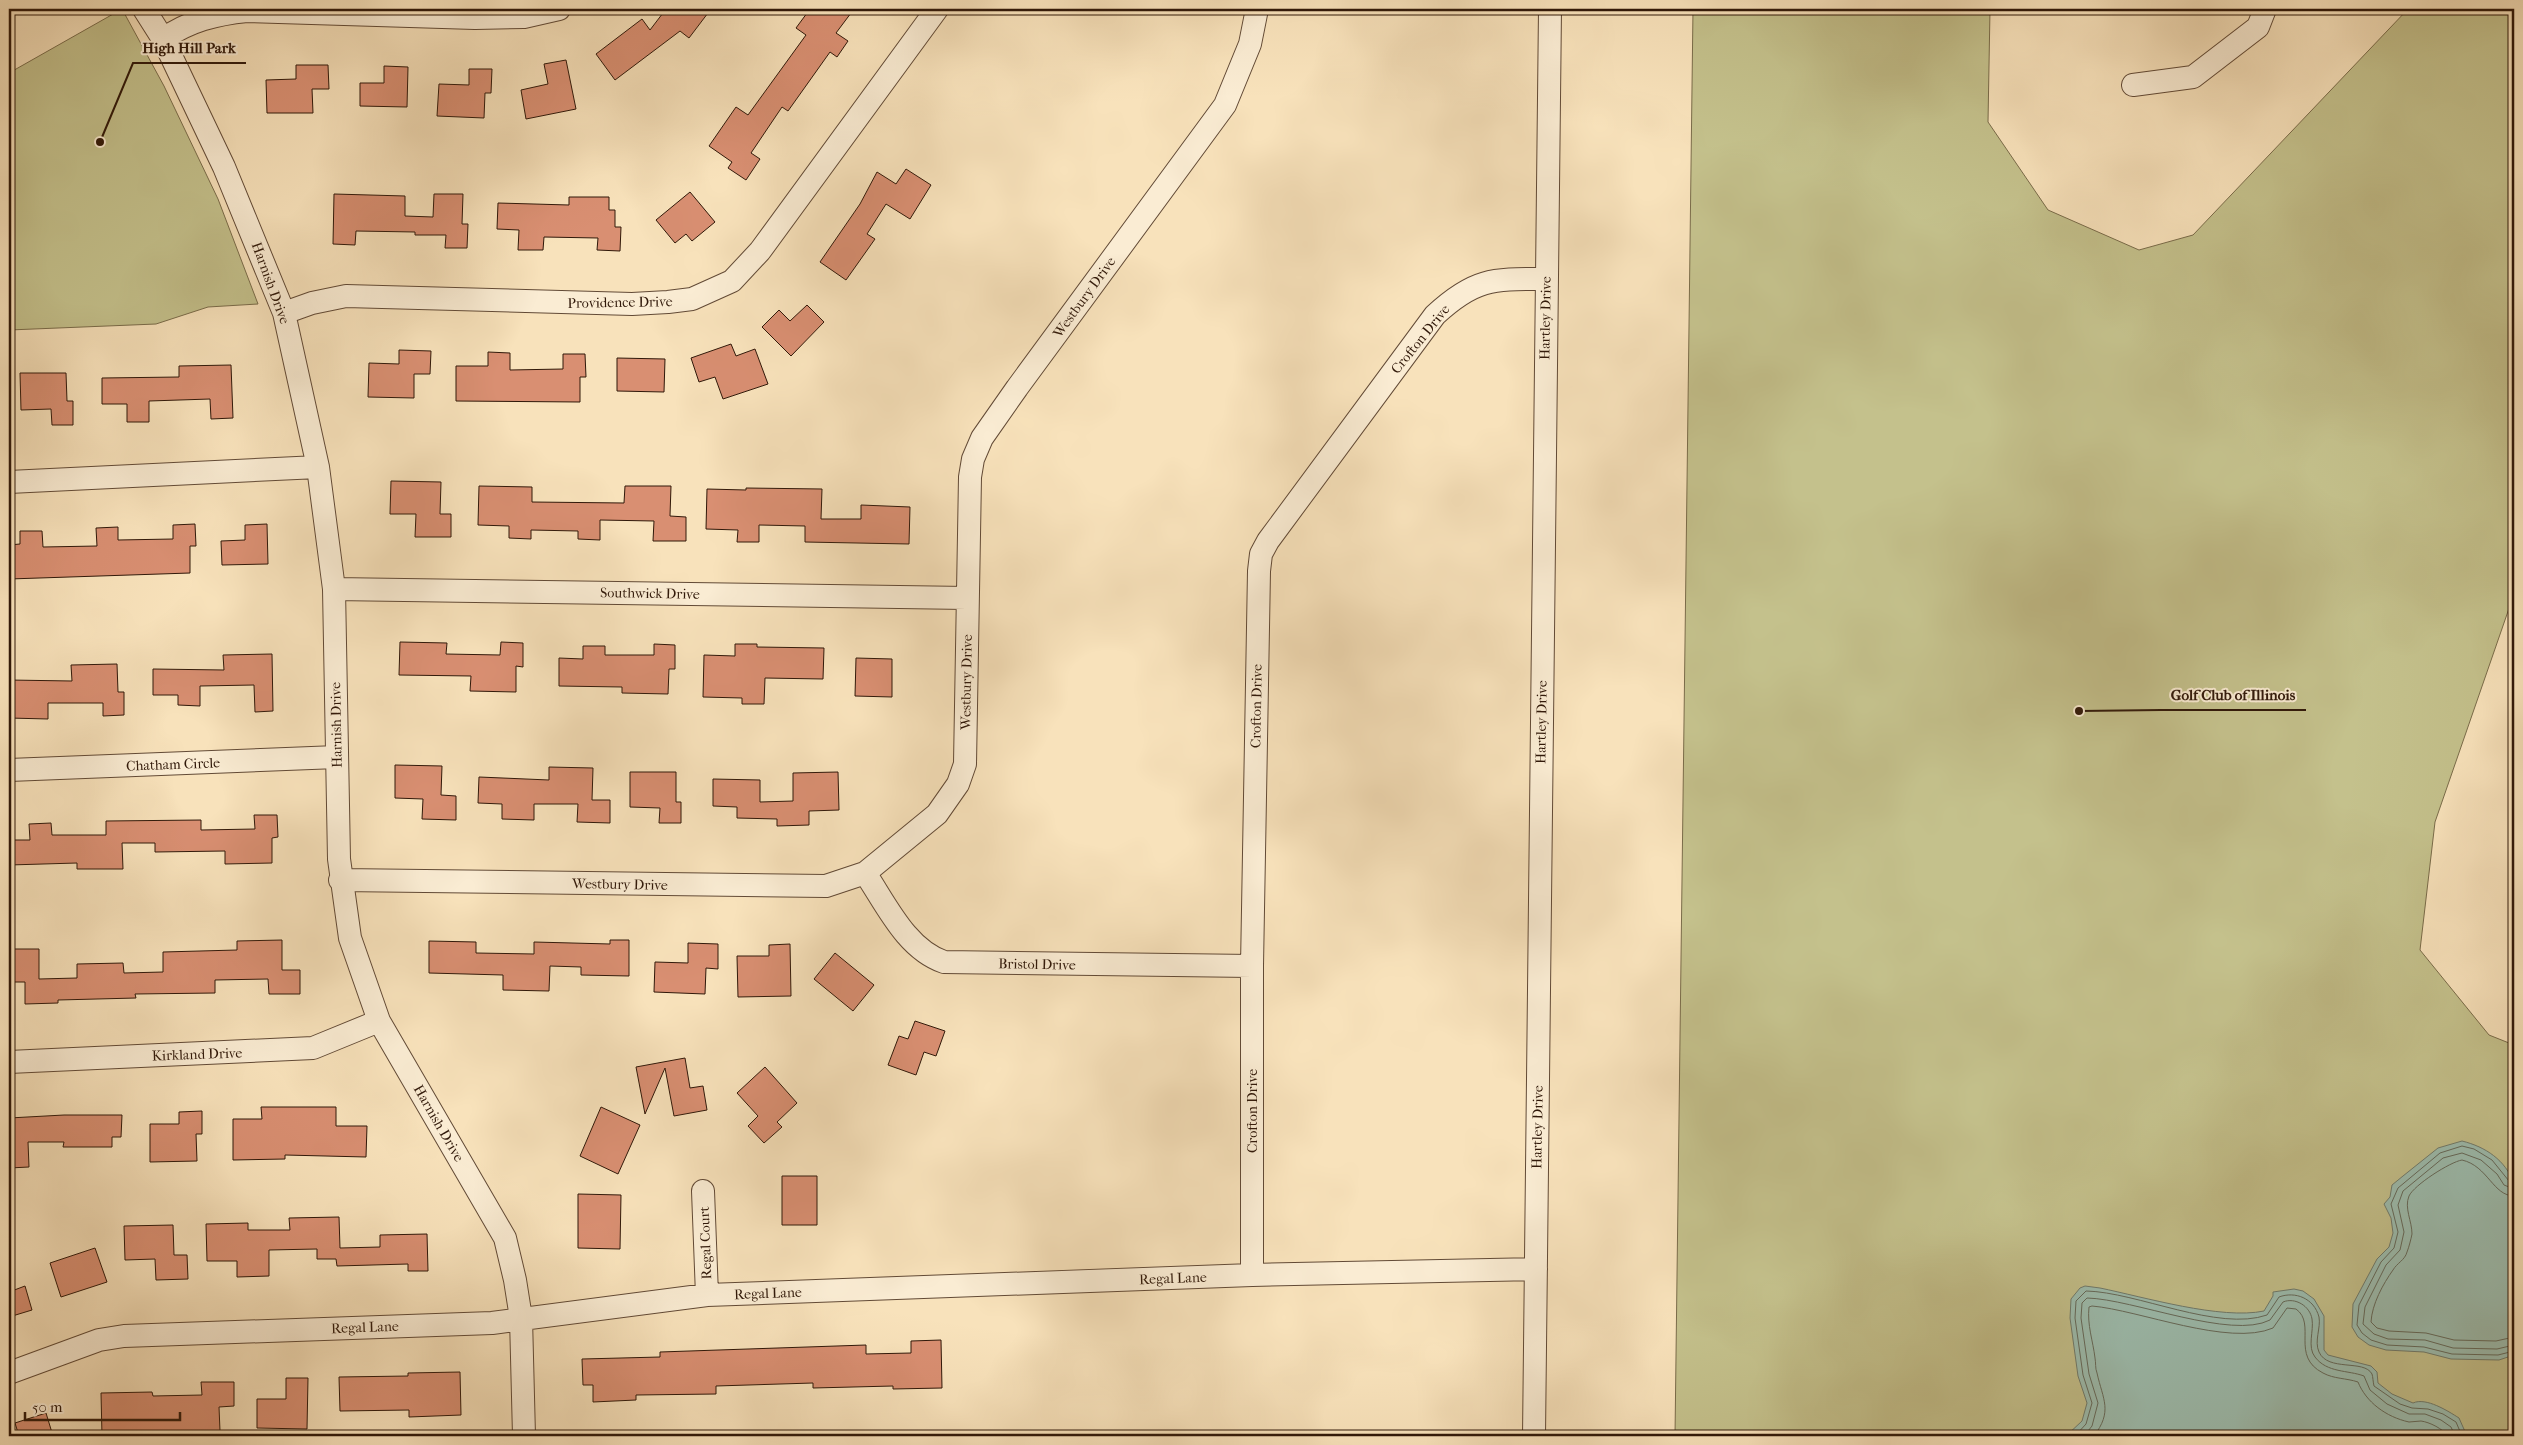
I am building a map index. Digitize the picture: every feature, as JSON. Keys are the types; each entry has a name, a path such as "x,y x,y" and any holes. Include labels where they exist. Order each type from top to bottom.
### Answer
{"street":[{"name":"Harnish Drive","path":"144,9 163,39 224,167 284,313 318,467 334,589 340,880 350,938 379,1020 505,1238 515,1280 520,1318 524,1436"},
{"path":"163,39 190,23 226,13 247,11 484,18 524,17 558,9"},
{"name":"Providence Drive","path":"284,313 312,303 346,296 632,304 692,299 709,293 732,281 760,251 938,9"},
{"name":"Westbury Drive","path":"340,880 826,886 865,873 937,814 958,784 964,764 970,477 973,459 982,438 1017,388 1225,105 1250,44 1257,9"},
{"name":"Hartley Drive","path":"1534,1436 1545,279 1550,9"},
{"path":"2133,85 2193,77 2258,26 2264,9"},
{"name":"Crofton Drive","path":"1252,1275 1252,966 1258,580 1261,554 1268,541 1435,315 1456,295 1477,284 1520,279 1545,279"},
{"path":"9,482 318,467"},
{"name":"Southwick Drive","path":"334,589 967,598"},
{"name":"Chatham Circle","path":"9,770 337,757"},
{"name":"Bristol Drive","path":"865,873 912,941 922,952 944,962 1252,966"},
{"name":"Kirkland Drive","path":"9,1062 313,1048 379,1020"},
{"name":"Regal Court","path":"703,1191 707,1295"},
{"name":"Regal Lane","path":"9,1372 91,1343 124,1336 492,1323 520,1318 551,1317 618,1306 707,1295 1252,1275 1536,1269"}],"shaded area":[{"path":"122,9 164,86 218,199 258,304 208,307 156,324 9,330 9,73"},
{"path":"1693,9 1990,9 1988,122 2048,210 2139,250 2193,235 2408,9 2514,9 2514,594 2435,822 2420,950 2489,1035 2514,1045 2514,1436 1675,1436"}],"water":[{"path":"2462,1141 2479,1147 2494,1156 2500,1161 2514,1183 2514,1355 2499,1360 2451,1359 2424,1352 2386,1350 2369,1345 2358,1337 2352,1327 2353,1304 2377,1259 2389,1247 2393,1233 2391,1218 2384,1204 2390,1197 2392,1185 2438,1148"},
{"path":"2085,1286 2205,1310 2246,1313 2264,1311 2273,1296 2273,1292 2294,1289 2303,1291 2314,1299 2324,1316 2324,1350 2328,1355 2371,1366 2377,1372 2378,1383 2392,1394 2413,1403 2430,1403 2449,1412 2459,1418 2467,1436 2066,1436 2082,1421 2087,1403 2078,1376 2070,1318 2071,1299 2080,1288"}],"building":[{"path":"666,9 711,9 689,38 680,31 615,80 596,54 642,19 650,30"},
{"path":"810,9 854,9 836,33 848,41 837,57 830,52 788,111 782,107 751,153 760,159 746,180 728,168 732,162 709,146 736,107 748,115 806,35 796,28"},
{"path":"566,60 576,109 526,119 521,90 548,84 544,64"},
{"path":"296,65 328,65 329,89 312,89 313,113 267,113 266,80 296,79"},
{"path":"384,66 408,67 407,107 360,106 360,83 384,83"},
{"path":"469,69 492,69 491,93 485,93 484,118 437,116 439,84 469,85"},
{"path":"906,169 931,185 910,219 886,204 867,234 875,239 846,280 820,262 860,204 877,172 896,184"},
{"path":"690,192 715,222 692,241 686,234 675,243 656,220"},
{"path":"334,194 405,196 405,216 433,217 434,194 463,194 462,224 468,224 467,248 445,248 446,235 415,235 415,232 356,231 355,245 333,244"},
{"path":"569,197 609,197 609,210 615,210 615,227 621,227 620,251 597,250 598,238 544,237 543,250 518,250 519,230 497,229 498,203 569,205"},
{"path":"807,305 824,322 791,356 762,327 779,310 790,321"},
{"path":"731,344 736,356 755,349 768,384 723,399 715,377 699,382 691,358"},
{"path":"399,350 431,351 430,374 414,374 414,398 368,397 369,363 399,364"},
{"path":"488,352 510,353 510,370 563,369 563,354 585,354 586,377 580,377 580,402 456,401 456,366 488,366"},
{"path":"617,358 665,359 664,392 617,391"},
{"path":"231,365 233,418 211,419 210,399 149,401 149,422 127,422 127,404 102,404 102,378 179,377 179,366"},
{"path":"20,373 66,373 67,401 73,401 73,425 52,425 51,409 21,410"},
{"path":"391,481 441,482 440,514 451,514 451,537 415,537 416,514 390,514"},
{"path":"479,486 532,487 532,502 624,503 625,486 671,486 670,516 686,517 686,541 653,541 654,521 600,520 600,540 578,539 578,531 531,530 531,539 509,538 509,526 478,525"},
{"path":"746,488 822,489 821,519 861,519 861,505 910,507 909,544 805,542 805,526 759,525 759,542 737,542 738,530 706,529 707,489 746,490"},
{"path":"195,524 196,546 190,546 190,573 9,579 9,545 20,544 20,531 42,531 43,547 97,546 96,528 118,527 118,540 173,539 173,525"},
{"path":"267,524 268,564 222,565 221,541 245,540 245,525"},
{"path":"400,642 447,643 446,654 500,655 501,642 523,643 523,667 516,666 516,692 470,691 471,676 399,675"},
{"path":"654,644 675,645 675,669 669,669 668,694 622,693 622,687 559,686 559,658 583,659 583,646 605,646 605,655 654,655"},
{"path":"735,644 757,644 757,647 824,648 823,679 765,678 764,704 742,704 742,698 703,697 704,655 735,656"},
{"path":"272,654 273,711 255,712 254,685 200,686 200,706 178,705 178,695 153,695 153,669 224,670 223,655"},
{"path":"856,658 892,659 892,697 855,696"},
{"path":"117,664 118,692 124,692 124,715 103,716 103,703 48,703 48,719 9,718 9,680 72,681 71,665"},
{"path":"395,765 442,766 441,795 456,796 456,820 422,819 423,799 395,798"},
{"path":"549,767 593,768 592,800 610,800 610,823 577,822 578,804 534,804 534,820 502,819 502,804 478,803 479,777 549,780"},
{"path":"630,772 676,772 676,802 681,802 681,823 659,823 660,808 630,807"},
{"path":"838,772 839,810 809,811 809,825 777,826 777,819 737,818 737,807 713,806 713,779 760,780 760,802 793,801 793,773"},
{"path":"254,815 277,815 278,837 272,838 272,863 225,864 225,851 155,852 155,843 122,843 123,869 77,869 77,863 9,865 9,840 30,840 29,824 51,823 52,835 106,835 106,821 201,820 201,830 255,829"},
{"path":"282,940 282,970 300,970 300,994 269,994 268,979 215,980 215,993 135,994 136,998 58,1000 58,1003 25,1004 25,982 9,982 9,949 39,949 39,979 77,978 77,964 123,963 124,973 163,972 163,952 237,950 237,941"},
{"path":"610,940 629,940 629,976 581,975 581,967 550,966 549,991 503,990 503,975 429,973 429,941 476,942 476,953 534,954 534,942 610,944"},
{"path":"688,943 718,944 718,969 706,968 705,994 654,992 655,962 688,963"},
{"path":"790,944 791,996 738,997 737,956 769,956 769,945"},
{"path":"835,953 874,985 853,1011 814,979"},
{"path":"915,1021 945,1031 936,1056 924,1052 916,1075 888,1065 899,1036 908,1039"},
{"path":"685,1058 690,1088 703,1086 707,1110 674,1116 665,1068 645,1114 636,1067"},
{"path":"765,1067 797,1103 777,1122 782,1127 764,1143 748,1126 758,1116 737,1093"},
{"path":"261,1107 336,1107 336,1126 367,1126 366,1157 285,1155 285,1159 233,1160 233,1119 262,1119"},
{"path":"601,1107 640,1125 618,1174 580,1156"},
{"path":"202,1111 202,1134 196,1134 197,1161 150,1162 150,1124 179,1124 179,1112"},
{"path":"64,1115 122,1115 121,1137 112,1137 112,1147 63,1147 64,1142 28,1142 29,1167 9,1168 9,1118"},
{"path":"782,1176 817,1176 817,1225 782,1225"},
{"path":"578,1194 621,1195 620,1249 578,1248"},
{"path":"339,1217 340,1248 380,1247 380,1235 427,1234 428,1271 408,1271 408,1264 337,1266 336,1259 317,1259 317,1249 269,1250 269,1276 237,1277 237,1261 207,1261 206,1224 248,1223 248,1230 290,1230 289,1218"},
{"path":"173,1225 174,1255 187,1255 188,1279 156,1280 155,1259 125,1260 124,1226"},
{"path":"95,1248 107,1282 61,1297 50,1263"},
{"path":"25,1286 32,1310 9,1317 9,1292"},
{"path":"941,1340 942,1388 893,1389 893,1386 813,1388 813,1383 716,1386 716,1394 636,1395 636,1400 593,1402 593,1385 583,1385 582,1359 660,1357 660,1352 866,1345 866,1354 911,1353 911,1341"},
{"path":"460,1372 461,1415 409,1417 409,1410 340,1411 339,1377 408,1376 408,1373"},
{"path":"286,1378 308,1378 307,1429 257,1428 257,1399 286,1399"},
{"path":"201,1382 234,1382 234,1406 219,1407 220,1431 153,1432 153,1435 102,1436 101,1393 152,1392 153,1396 202,1395"},
{"path":"46,1413 53,1436 19,1436 15,1423"}],"place":[{"name":"High Hill Park","path":"100,142"},
{"name":"Golf Club of Illinois","path":"2079,711"}]}
